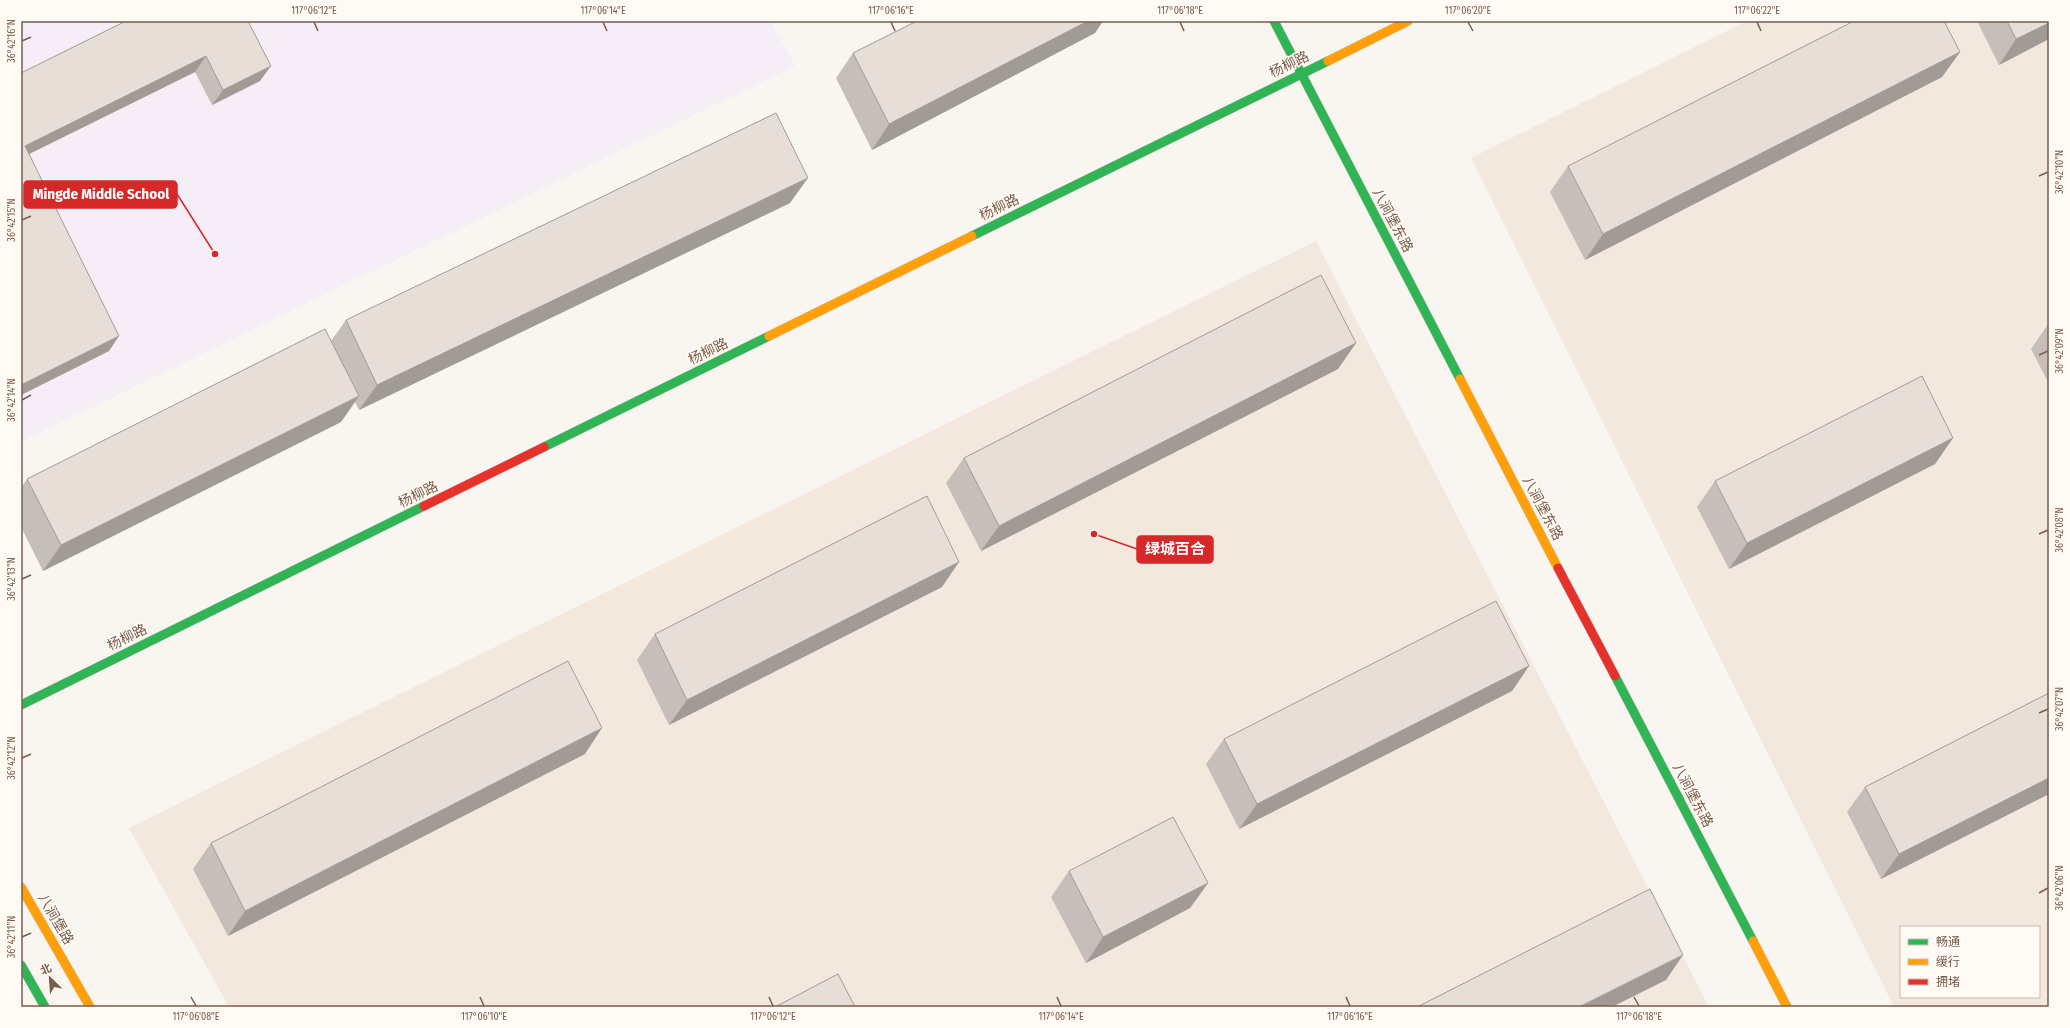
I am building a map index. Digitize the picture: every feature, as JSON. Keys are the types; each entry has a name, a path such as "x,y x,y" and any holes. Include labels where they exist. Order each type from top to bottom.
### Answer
{"street":[{"name":"八涧堡东路","path":"1274,21 1787,1007"},
{"name":"杨柳路","path":"21,706 1408,21"},
{"name":"八涧堡路","path":"21,887 90,1007"},
{"path":"21,965 45,1007"}],"shaded area":[{"path":"21,21 771,21 795,66 21,442"},
{"path":"1747,21 2049,21 2049,1007 1894,1007 1471,158"},
{"path":"1316,241 1709,1007 229,1007 129,828"}],"building":[{"path":"126,21 248,21 271,66 223,90 206,56 25,146 119,336 21,385 21,73"},
{"path":"917,21 1088,21 889,124 853,53"},
{"path":"1854,21 1944,21 1960,52 1603,234 1568,166"},
{"path":"2007,21 2049,21 2049,23 2016,39"},
{"path":"776,113 808,178 377,385 346,320"},
{"path":"1321,275 1356,343 999,526 964,458"},
{"path":"325,329 359,396 61,545 27,479"},
{"path":"1922,376 1953,438 1747,543 1715,481"},
{"path":"927,496 959,562 687,700 655,634"},
{"path":"1496,601 1529,666 1257,804 1224,739"},
{"path":"568,661 602,728 245,911 211,843"},
{"path":"2049,693 2049,778 1899,854 1865,787"},
{"path":"1173,817 1208,883 1103,937 1069,871"},
{"path":"1650,889 1683,955 1579,1007 1417,1007"},
{"path":"838,974 855,1007 775,1007"}],"traffic: fast":[{"path":"1274,21 1460,379"},
{"path":"972,236 1328,61"},
{"path":"544,447 769,336"},
{"path":"21,705 424,506"},
{"path":"1615,676 1753,941"},
{"path":"21,965 45,1007"}],"traffic: slow":[{"path":"1328,61 1408,21"},
{"path":"769,336 972,236"},
{"path":"1460,379 1558,568"},
{"path":"21,887 90,1007"},
{"path":"1753,941 1787,1007"}],"traffic: jam":[{"path":"424,506 544,447"},
{"path":"1558,568 1615,676"}],"place":[{"name":"Mingde Middle School","path":"215,254"},
{"name":"绿城百合","path":"1094,534"}]}
